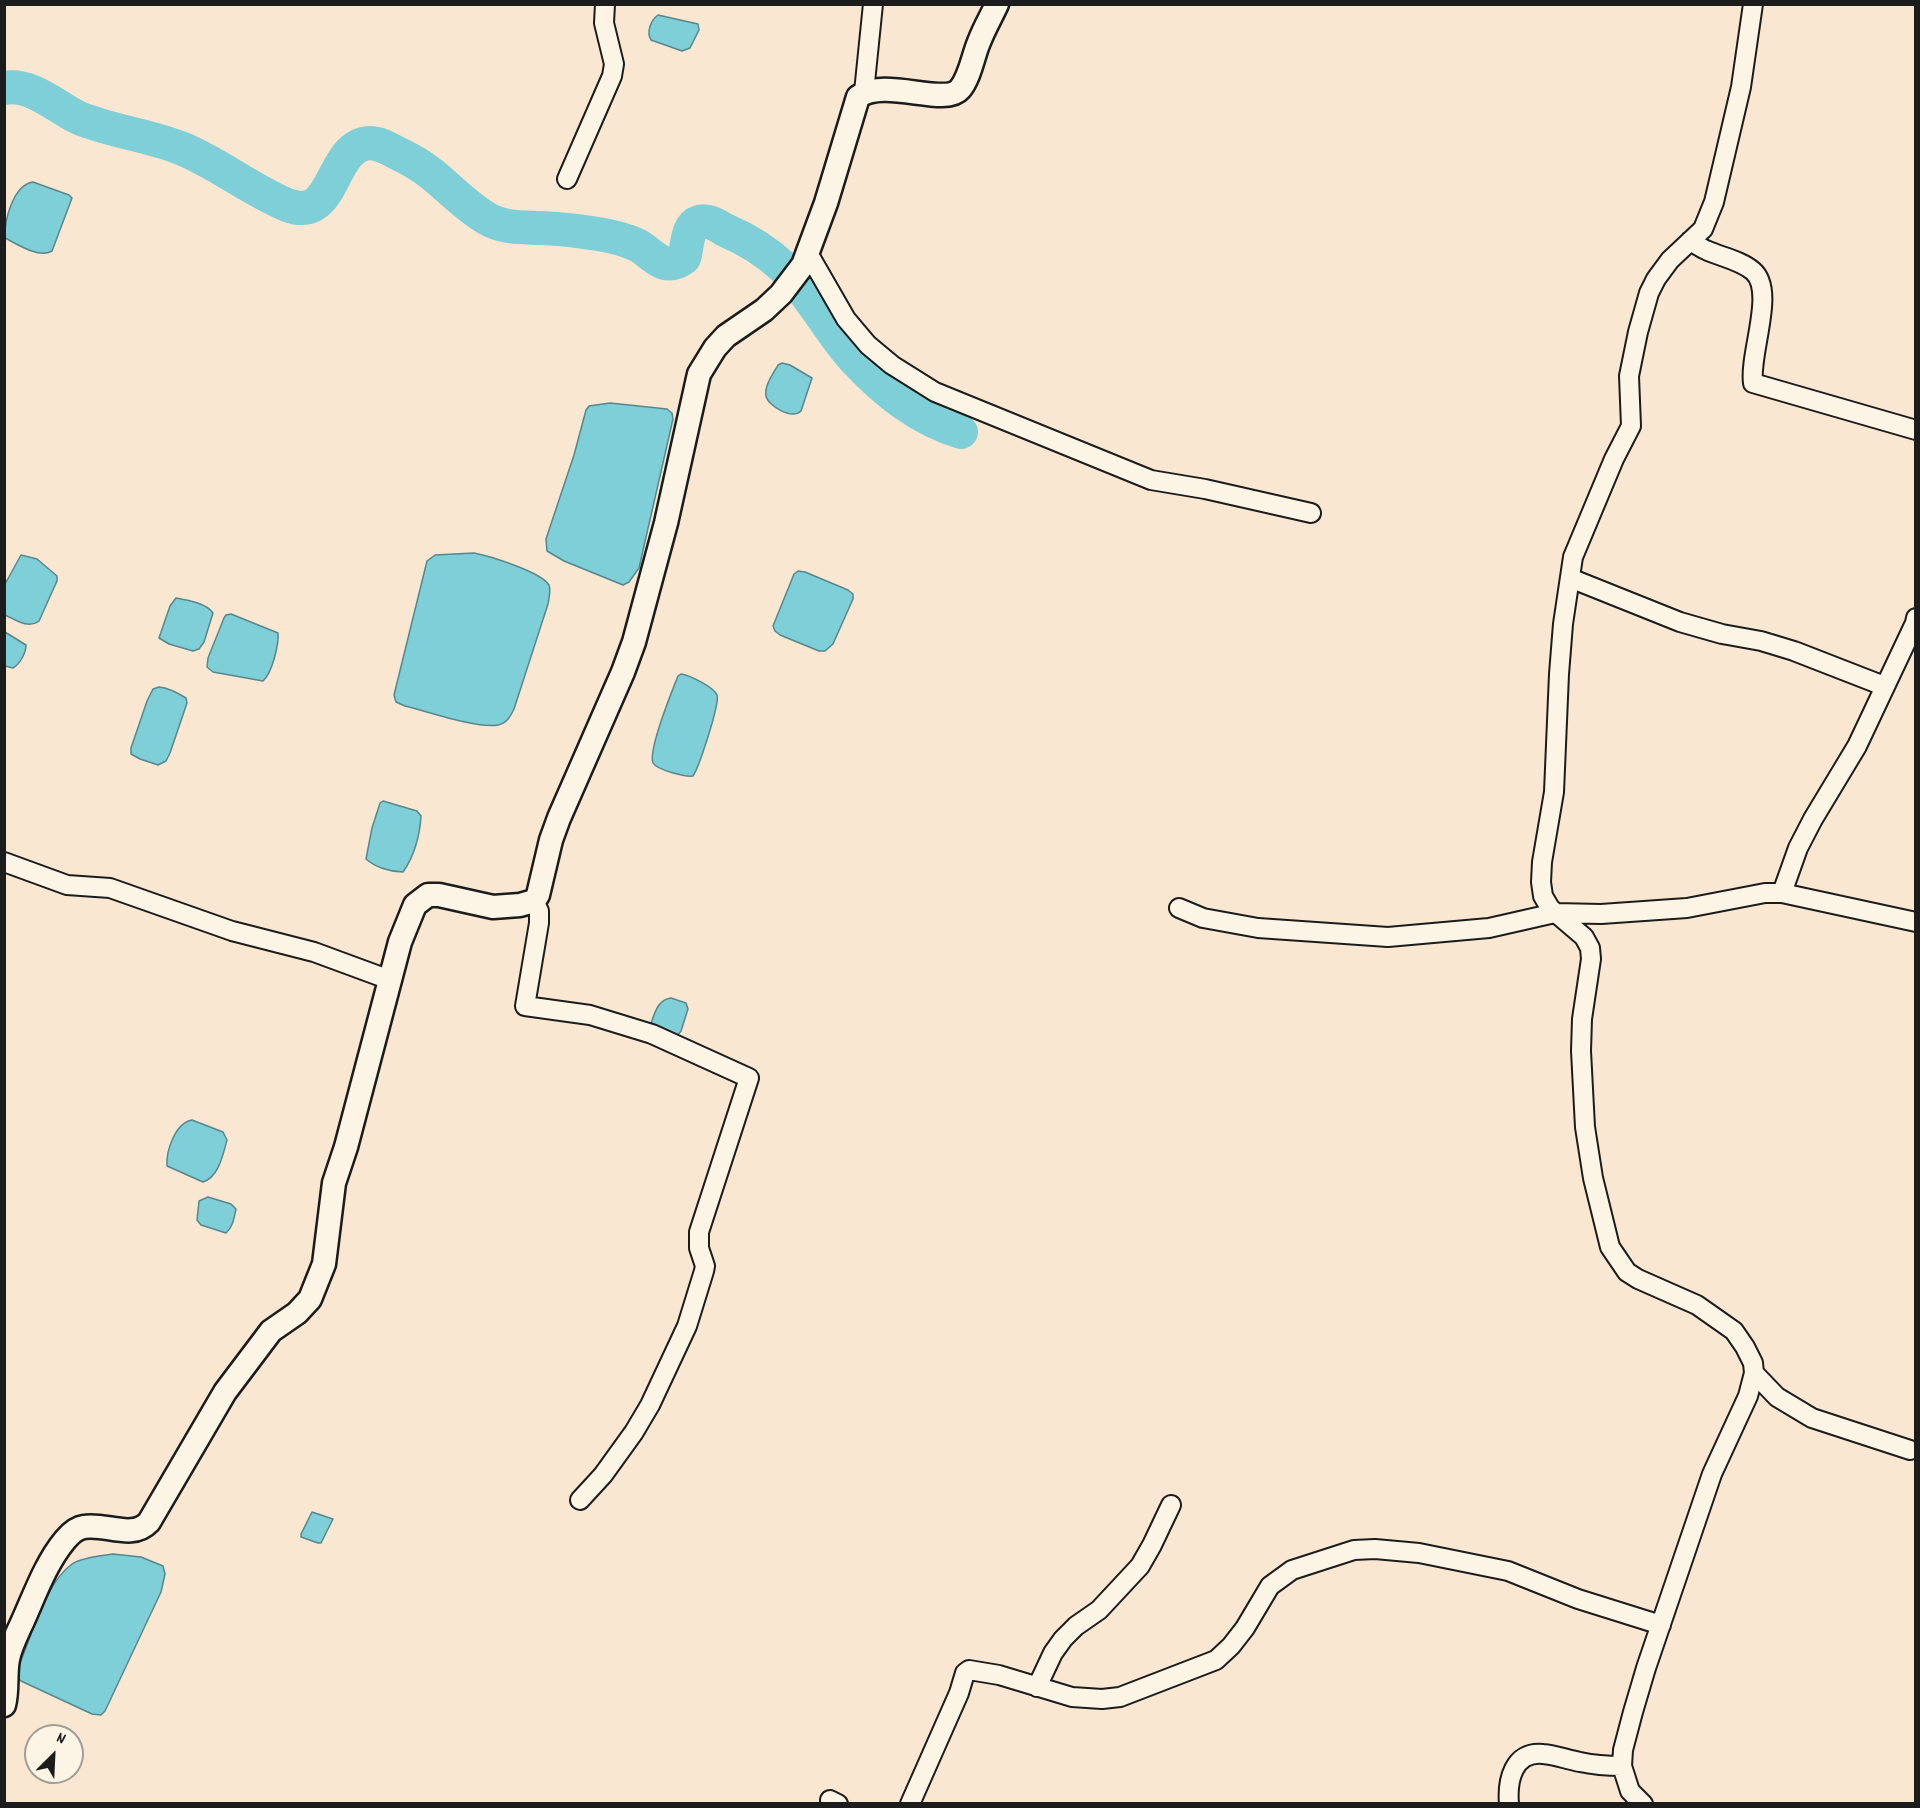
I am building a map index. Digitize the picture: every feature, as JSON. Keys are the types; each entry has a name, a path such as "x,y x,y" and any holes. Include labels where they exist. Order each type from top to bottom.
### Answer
{"street":[{"path":"567,179 612,76 614,64 604,23 605,4"},
{"path":"864,92 873,4"},
{"path":"4,1705 7,1694 8,1659 13,1644 36,1591 64,1541 81,1527 93,1526 126,1531 144,1528 225,1392 271,1331 297,1313 310,1299 324,1264 333,1189 390,980 409,916 415,905 428,895 445,896 493,907 527,904 534,901 541,886 551,840 559,818 623,672 640,623 666,523 699,374 715,348 726,336 764,310 781,294 805,259 826,203 858,97 864,92 880,89 948,96 959,90 997,4"},
{"path":"1643,1803 1630,1791 1623,1766 1623,1750 1661,1625 1712,1474 1748,1396 1754,1373 1745,1347 1734,1331 1697,1305 1627,1272 1610,1247 1593,1178 1585,1127 1581,1051 1582,1019 1591,959 1590,948 1584,937 1550,908 1543,896 1542,862 1554,792 1559,664 1573,557 1630,426 1629,376 1649,294 1656,279 1670,260 1703,229 1714,202 1741,87 1753,4"},
{"path":"1690,241 1752,270 1763,286 1763,303 1755,345 1753,383 1916,430"},
{"path":"805,259 846,320 868,345 892,365 935,392 1151,480 1205,489 1311,513"},
{"path":"1570,578 1680,622 1794,651 1884,686"},
{"path":"1782,893 1798,848 1857,746 1916,618"},
{"path":"4,862 67,885 110,888 232,931 314,952 390,980"},
{"path":"1179,908 1203,918 1258,928 1389,937 1489,928 1556,913 1601,914 1687,908 1782,893 1916,922"},
{"path":"534,901 539,911 539,923 525,1006 590,1015 652,1034 749,1078 699,1233 699,1248 705,1266 687,1326 650,1405 634,1432 603,1475 580,1500"},
{"path":"1754,1373 1777,1397 1812,1418 1910,1450"},
{"path":"1037,1687 1053,1653 1063,1639 1076,1626 1099,1610 1140,1566 1171,1505"},
{"path":"910,1803 959,1693 965,1673 969,1670 981,1670 1072,1697 1102,1700 1119,1697 1216,1660 1245,1628 1270,1586 1292,1570 1354,1551 1398,1550 1508,1571 1578,1599 1661,1625"},
{"path":"1509,1803 1508,1788 1512,1769 1533,1754 1623,1766"}],"water":[{"path":"658,15 698,24 699,30 690,48 682,51 651,40 650,26"},
{"path":"33,182 72,198 52,251 47,253 28,250 5,238 6,222 15,197 26,185"},
{"path":"782,363 812,378 801,411 797,413 781,411 771,404 766,396 769,380 778,365"},
{"path":"610,403 667,409 672,413 673,419 639,568 629,582 623,585 564,561 547,551 546,539 574,455 586,410 589,406"},
{"path":"474,553 526,570 544,580 550,587 548,604 514,709 506,721 498,725 489,726 465,722 405,706 396,702 394,695 427,561 435,555"},
{"path":"21,555 37,559 57,576 57,581 39,621 31,624 22,623 5,615 5,584"},
{"path":"798,571 853,594 853,599 833,644 825,651 819,651 780,635 773,626 794,574"},
{"path":"176,598 201,604 213,613 204,642 199,649 193,651 169,644 159,638 170,606"},
{"path":"231,614 278,633 274,658 263,681 213,672 207,667 208,658 224,618"},
{"path":"5,632 26,645 22,658 13,668 5,666"},
{"path":"681,674 701,682 717,695 708,736 693,776 660,768 653,763 652,756 666,707 678,676"},
{"path":"159,687 180,694 186,698 187,703 170,753 166,761 158,765 131,754 131,748 147,701 153,689"},
{"path":"383,801 417,811 421,816 416,846 403,872 383,868 366,859 372,828 380,803"},
{"path":"671,998 686,1003 688,1009 681,1031 676,1037 650,1026 660,1004"},
{"path":"192,1120 223,1132 227,1140 217,1170 203,1182 167,1166 168,1153 176,1132 186,1122"},
{"path":"208,1197 231,1204 236,1209 232,1225 226,1233 201,1225 197,1220 199,1201"},
{"path":"312,1512 333,1519 321,1543 301,1537"},
{"path":"113,1554 141,1557 163,1566 165,1574 161,1592 105,1711 101,1715 92,1714 21,1681 17,1677 17,1670 39,1613 62,1573 81,1560"}],"waterway":[{"path":"4,88 14,87 34,92 79,118 183,149 287,205 303,208 315,204 324,195 346,157 356,148 369,143 385,147 420,165 472,209 493,222 514,227 564,230 613,237 637,245 664,263 670,264 684,258 690,232 695,224 702,221 713,223 756,246 783,267 802,289 846,350 891,394 931,420 961,432"}]}
